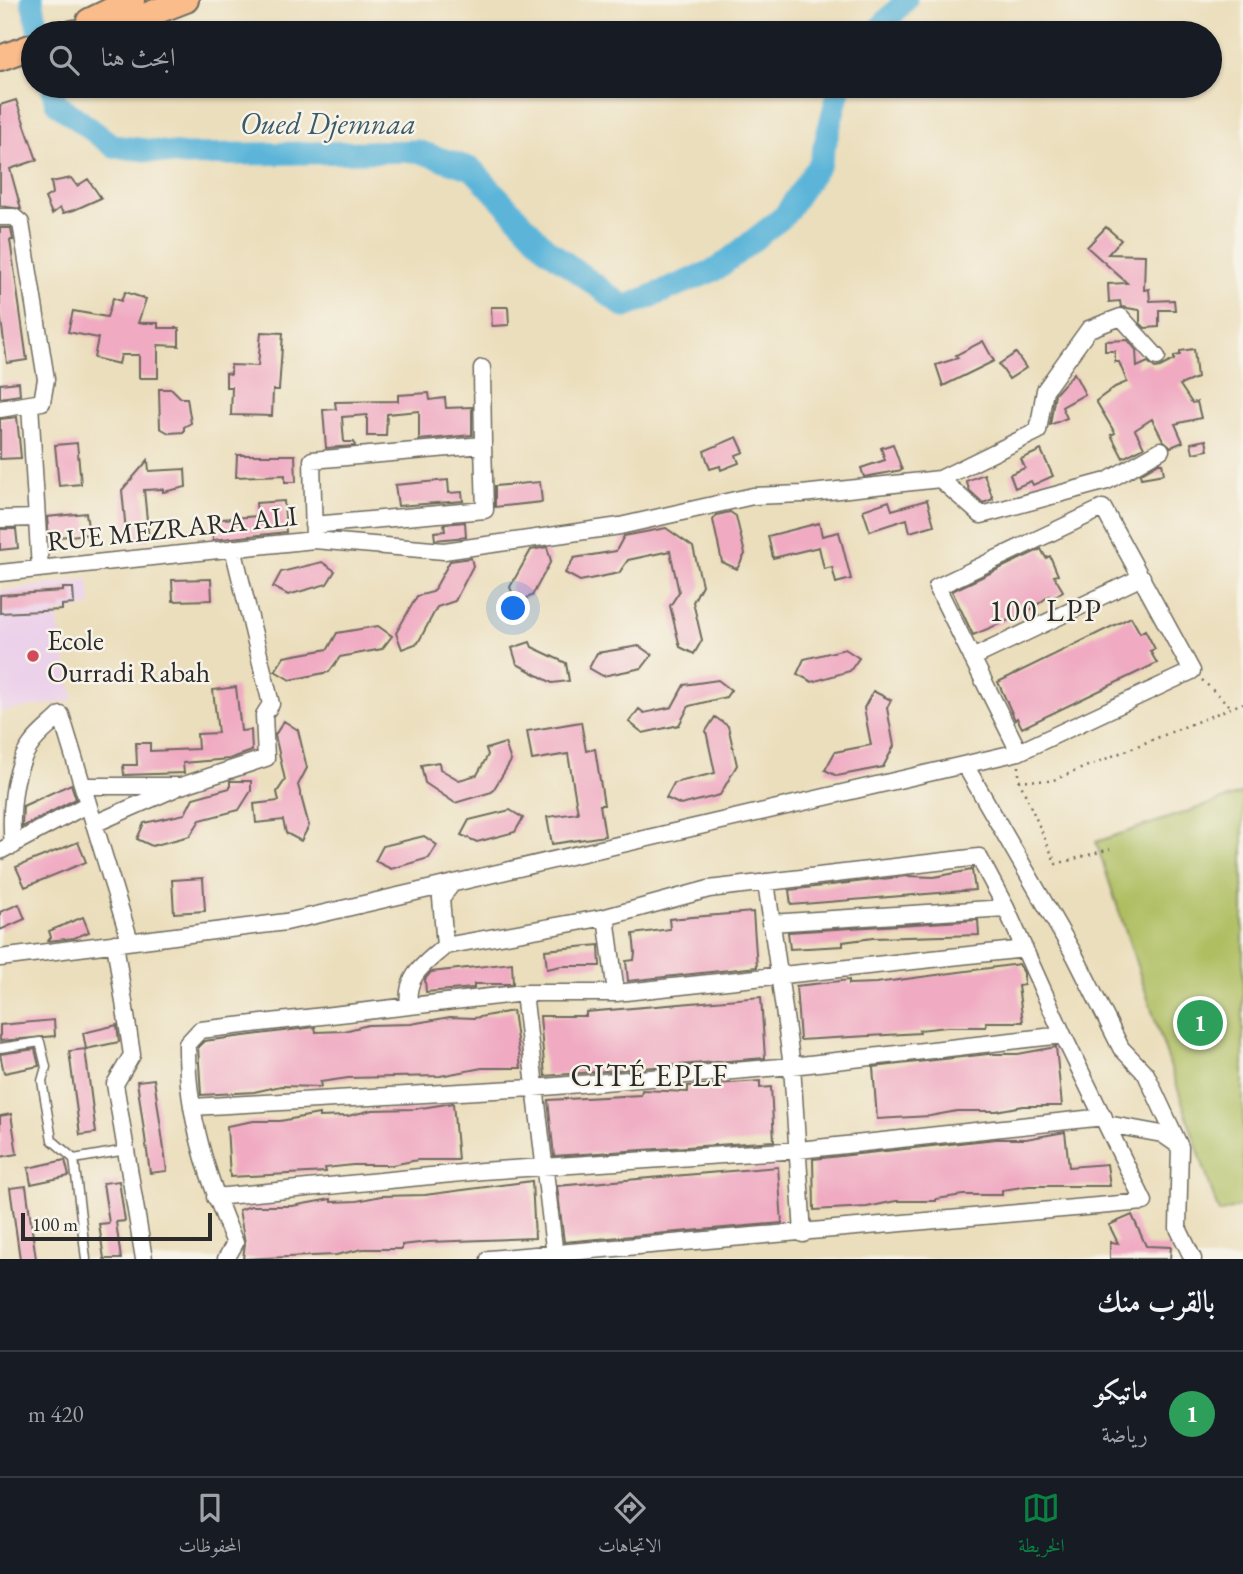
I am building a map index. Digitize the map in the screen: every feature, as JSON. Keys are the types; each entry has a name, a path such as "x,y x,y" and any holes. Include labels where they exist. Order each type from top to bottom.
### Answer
{"main road":[{"path":"93,21 132,0"},
{"path":"132,21 186,0"},
{"path":"0,58 21,50"}],"street":[{"path":"0,218 14,217 21,223 46,379 42,402 0,409"},
{"path":"314,533 444,551 620,526 753,496 802,494 940,479 1038,430 1045,390 1089,329 1121,317 1157,357"},
{"path":"314,533 485,510 482,368"},
{"path":"30,404 40,569"},
{"name":"RUE MEZRARA ALI","path":"0,573 233,548 314,533 312,460 483,445"},
{"path":"940,479 981,515 1107,481 1161,450"},
{"path":"0,958 286,922 1019,752 1192,671 1103,508 1107,481"},
{"path":"1019,752 937,587 1103,508"},
{"path":"0,519 37,518"},
{"path":"94,824 181,786 267,758 264,715 271,704 233,548"},
{"path":"972,658 1142,577"},
{"path":"6,849 14,790 29,747 61,715 94,824 122,942 132,1055 115,1084 145,1259"},
{"path":"965,765 1075,956 1121,1048 1146,1074 1180,1147 1178,1228 1193,1259"},
{"path":"83,786 181,786"},
{"path":"6,849 88,804"},
{"path":"409,1005 407,991 414,974 445,947 606,917 709,889 979,858 1006,908 1063,1035 1144,1202 555,1256 542,1254 489,1259"},
{"path":"766,882 792,1066 803,1234"},
{"path":"445,947 441,898 452,884"},
{"path":"770,923 1006,908"},
{"path":"606,917 615,993"},
{"path":"226,1259 235,1243 215,1197 186,1083 187,1044 200,1030 524,993 615,993 1025,949"},
{"path":"524,993 533,1088 555,1256"},
{"path":"191,1107 533,1088 792,1066 1063,1035"},
{"path":"215,1197 482,1171 799,1150 1106,1120 1162,1133 1180,1147"}],"lane":[{"path":"0,1048 40,1042 46,1067 42,1082 52,1140 74,1159 86,1259"},
{"path":"74,1159 126,1150"}],"path":[{"path":"1192,671 1231,707"},
{"path":"1019,780 1051,781 1243,703"},
{"path":"1019,752 1019,780 1056,864 1110,849"}],"shaded area":[{"name":"Ecole Ourradi Rabah","path":"89,579 91,606 56,613 74,700 0,712 0,591"}],"green space":[{"path":"1243,793 1243,1205 1219,1213 1096,842"}],"building":[{"path":"16,100 37,160 10,169 21,209 0,206 0,105"},
{"path":"71,178 77,186 88,179 101,198 63,213 60,208 52,214 45,198 53,193 51,182"},
{"path":"1106,227 1121,240 1108,254 1145,255 1144,290 1149,289 1150,301 1174,300 1175,310 1159,310 1159,327 1145,328 1140,323 1140,310 1121,307 1120,301 1109,302 1108,284 1127,283 1087,247"},
{"path":"0,228 11,228 13,240 10,240 27,360 7,363 0,313"},
{"path":"125,292 146,299 138,323 158,323 158,328 179,328 179,346 158,345 158,378 139,378 139,355 121,355 119,364 94,358 98,338 68,332 73,311 107,317 113,298 121,301"},
{"path":"491,307 508,307 509,325 492,326"},
{"path":"261,332 283,333 279,390 273,390 272,416 231,415 232,387 226,387 226,373 231,374 231,365 258,366"},
{"path":"1128,340 1136,350 1137,367 1148,362 1155,368 1160,367 1174,360 1174,356 1180,355 1180,351 1194,349 1197,378 1180,385 1192,403 1197,402 1201,418 1175,424 1183,442 1171,447 1163,440 1152,419 1135,430 1144,447 1123,458 1111,435 1115,433 1096,401 1127,382 1119,362 1115,362 1115,351 1105,351 1105,341"},
{"path":"983,341 994,361 943,386 936,365 958,358 956,355"},
{"path":"1016,353 1026,368 1009,379 999,364"},
{"path":"1074,373 1085,394 1062,407 1067,418 1050,425 1055,394"},
{"path":"19,382 20,395 0,398 0,384"},
{"path":"159,389 172,389 181,398 187,398 191,423 184,427 184,432 169,433 160,428"},
{"path":"429,393 430,400 445,398 446,408 472,407 472,435 419,440 419,411 387,414 386,436 367,436 367,415 342,417 344,442 354,442 355,446 326,448 323,410 336,409 335,402 398,401 398,395"},
{"path":"17,417 21,458 0,459 0,419"},
{"path":"737,437 744,452 736,455 739,463 721,470 720,466 710,469 704,451"},
{"path":"1206,440 1208,450 1193,453 1191,443"},
{"path":"77,443 81,484 59,486 55,445"},
{"path":"893,444 902,470 864,477 861,468 885,460 881,448"},
{"path":"1041,450 1053,476 1033,485 1031,481 1015,488 1010,474 1025,468 1021,459"},
{"path":"237,455 295,455 296,482 285,482 285,475 236,477"},
{"path":"148,460 149,471 185,469 186,487 163,492 163,489 144,490 149,540 127,542 122,490"},
{"path":"1162,463 1164,474 1141,478 1140,474"},
{"path":"984,474 993,499 983,503 970,491 966,481"},
{"path":"448,480 449,493 462,492 463,501 398,506 395,485"},
{"path":"540,482 542,502 495,507 495,486"},
{"path":"927,500 934,525 910,532 907,519 870,531 863,510 889,501 892,510"},
{"path":"284,501 286,532 213,540 211,520 257,516 256,503"},
{"path":"730,512 736,516 745,554 737,569 722,562 713,520 717,515"},
{"path":"86,513 89,534 49,538 47,517"},
{"path":"465,522 466,537 435,540 434,532 445,531 444,524"},
{"path":"819,523 822,536 839,532 851,579 836,583 832,567 824,569 819,547 773,558 768,536"},
{"path":"666,528 693,547 702,585 693,602 702,640 694,654 680,647 670,606 679,592 670,551 628,560 619,573 580,581 565,573 574,558 616,551 624,536"},
{"path":"0,529 16,529 18,548 0,550"},
{"path":"547,547 551,561 532,596 516,602 510,587 531,550"},
{"path":"1041,549 1046,558 1050,556 1058,575 1054,576 1063,591 1051,599 1049,596 1026,613 973,635 952,591"},
{"path":"471,558 473,566 455,601 437,607 418,643 402,649 396,633 417,596 433,592 450,561"},
{"path":"322,562 335,571 327,584 288,595 273,587 281,572"},
{"path":"211,579 212,600 173,601 172,580"},
{"path":"63,588 73,588 74,604 62,605 62,610 0,613 0,595 63,591"},
{"path":"1131,617 1140,633 1145,630 1155,649 1150,651 1157,663 1022,728 1017,718 1015,720 998,682"},
{"path":"378,626 392,636 382,649 340,657 329,672 290,680 275,671 284,657 328,649 337,633"},
{"path":"530,642 532,647 566,663 569,681 552,683 517,664 512,648"},
{"path":"639,646 652,655 642,668 603,676 589,668 597,653"},
{"path":"845,649 859,658 850,671 812,682 797,674 804,659"},
{"path":"718,680 731,690 726,697 689,706 679,725 643,733 629,722 639,709 644,713 672,707 684,685"},
{"path":"236,687 241,731 251,730 252,751 229,759 183,763 184,773 124,775 123,765 137,765 136,743 150,743 150,751 198,749 197,734 218,733 213,690"},
{"path":"873,691 891,700 887,708 894,746 883,767 837,776 825,770 835,752 871,745 864,708"},
{"path":"715,717 728,726 737,765 720,795 681,805 666,798 674,783 715,773 706,731"},
{"path":"284,721 298,730 307,768 298,785 309,826 301,841 286,833 283,820 256,823 254,804 279,801 277,792 285,780 275,735"},
{"path":"581,722 586,751 595,749 604,805 600,805 605,836 552,844 547,817 578,813 568,754 532,760 527,731"},
{"path":"505,743 511,761 492,792 455,803 425,783 421,765 439,762 440,769 459,780 477,775 488,755 486,749"},
{"path":"230,781 251,781 251,791 239,810 200,820 190,836 152,846 137,839 144,823 185,814 193,798 230,788"},
{"path":"71,784 76,799 22,827 23,806"},
{"path":"510,810 523,818 515,832 477,842 461,835 469,820"},
{"path":"424,836 437,845 429,858 391,869 375,861 383,846"},
{"path":"78,842 86,862 25,887 16,867"},
{"path":"972,870 975,890 791,905 789,890 907,876 934,877"},
{"path":"203,878 205,911 174,913 172,880"},
{"path":"19,904 25,919 0,930 0,912"},
{"path":"753,912 757,967 628,981 626,961 634,960 633,934 670,929 669,919"},
{"path":"83,917 89,932 74,938 48,941 51,937 49,931"},
{"path":"978,920 979,935 873,938 843,942 843,946 790,949 788,932"},
{"path":"599,945 600,966 561,966 547,969 545,950"},
{"path":"512,963 513,984 474,984 474,988 426,992 425,979 431,972"},
{"path":"1019,964 1024,973 1024,985 1018,986 1023,1022 986,1022 986,1027 947,1027 919,1030 920,1033 800,1040 796,986 849,980 849,984 876,983"},
{"path":"761,997 765,1058 545,1076 540,1016 586,1016 586,1012"},
{"path":"513,1011 521,1068 482,1068 440,1076 348,1078 320,1082 321,1087 281,1086 254,1092 201,1095 198,1047 204,1041 315,1027 316,1032 344,1031 368,1025 411,1024 450,1017 474,1018"},
{"path":"54,1020 55,1036 0,1041 0,1025"},
{"path":"117,1025 119,1042 86,1049 83,1033"},
{"path":"1056,1047 1062,1106 1023,1106 996,1111 957,1111 930,1116 877,1119 873,1067 988,1054 1018,1054"},
{"path":"35,1049 39,1066 4,1073 0,1054"},
{"path":"85,1049 96,1133 80,1135 69,1051"},
{"path":"154,1079 167,1171 150,1173 137,1081"},
{"path":"760,1081 760,1088 771,1087 774,1141 554,1156 548,1100 641,1095 642,1090 688,1092 688,1086"},
{"path":"453,1103 458,1160 418,1160 392,1165 325,1168 326,1172 230,1177 227,1126 319,1114 319,1117 348,1116 372,1110 415,1109"},
{"path":"11,1114 17,1154 0,1157 0,1116"},
{"path":"1065,1132 1069,1167 1107,1164 1110,1186 1029,1186 1002,1190 1002,1195 963,1195 936,1201 896,1201 867,1207 814,1210 813,1159 996,1139 1026,1139"},
{"path":"65,1160 69,1176 31,1184 28,1168"},
{"path":"778,1167 782,1223 564,1242 557,1186"},
{"path":"119,1181 125,1221 116,1222 121,1259 104,1259 99,1224 109,1223 103,1183"},
{"path":"532,1181 535,1238 429,1242 402,1245 402,1249 363,1249 336,1255 243,1259 245,1243 239,1210 251,1206 292,1206 331,1199 331,1202 357,1201 381,1196 425,1195"},
{"path":"26,1186 36,1259 20,1259 10,1188"},
{"path":"1132,1215 1146,1246 1171,1247 1170,1259 1110,1259 1110,1242 1118,1243 1109,1225"}],"waterway":[{"name":"Oued Djemnaa","path":"32,0 36,21"},
{"name":"Oued Djemnaa","path":"886,21 906,0"},
{"name":"Oued Djemnaa","path":"55,98 56,103 113,146 185,155 417,151 472,169 547,249 625,307 717,269 784,216 820,163 837,98"}],"place":[{"name":"Ecole Ourradi Rabah","path":"33,656"},
{"name":"ماتيكو","path":"1200,1023"}],"district":[{"name":"100 LPP","path":"1046,611"},
{"name":"CITÉ EPLF","path":"650,1076"}]}
